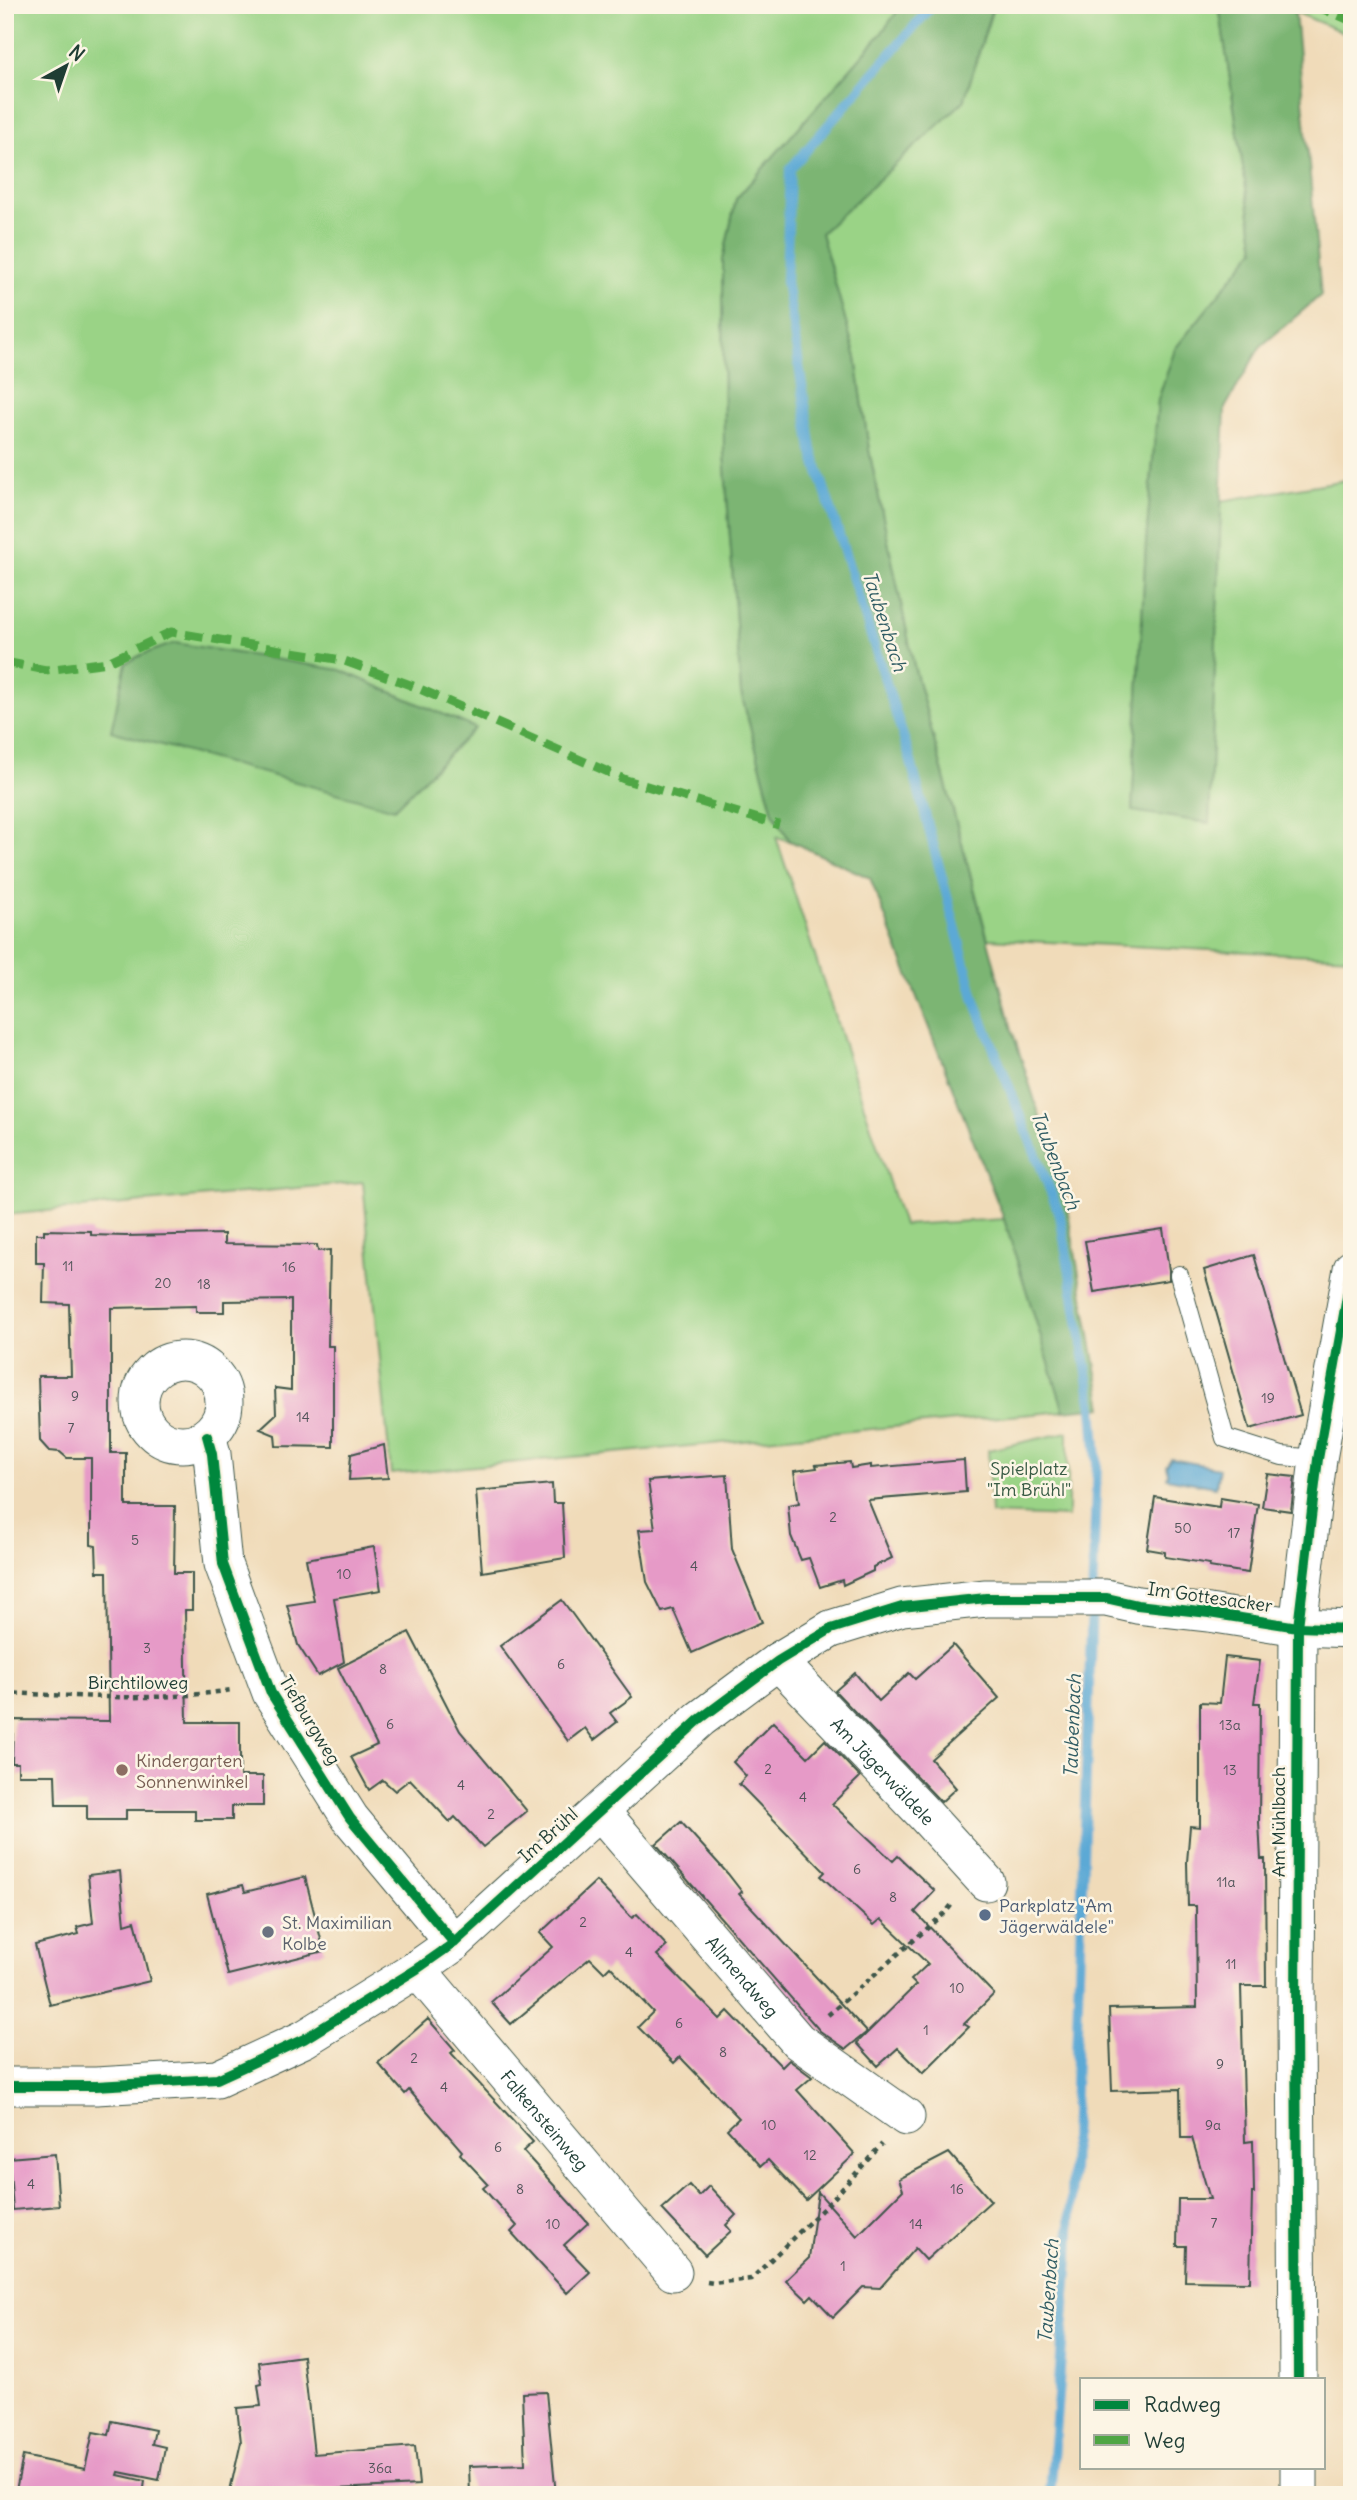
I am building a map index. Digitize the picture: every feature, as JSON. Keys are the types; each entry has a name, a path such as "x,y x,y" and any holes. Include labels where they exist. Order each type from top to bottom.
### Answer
{"street":[{"name":"Am Mühlbach","path":"1298,2378 1298,1627 1318,1459 1352,1269"},
{"name":"Tiefburgweg","path":"207,1436 218,1504 223,1564 271,1693 350,1818 454,1943"},
{"name":"Im Brühl","path":"5,2086 96,2086 217,2079 304,2039 454,1943 601,1812 700,1719 778,1661 831,1629 902,1607 986,1598 1090,1598"},
{"name":"Im Gottesacker","path":"1090,1598 1298,1627 1352,1629"},
{"name":"Am Jägerwäldele","path":"778,1661 982,1877"},
{"name":"Allmendweg","path":"601,1812 799,2041 906,2117"},
{"name":"Falkensteinweg","path":"417,1969 673,2272"},
{"path":"1299,2468 1299,2495"}],"lane":[{"path":"1179,1275 1225,1438 1282,1456 1318,1459"}],"path":[{"path":"799,2041 945,1913 982,1877"},
{"path":"673,2272 713,2283 751,2279 833,2199 906,2117"}],"green space":[{"path":"5,5 902,5 881,34 736,199 723,260 724,453 741,693 773,812 790,841 776,837 903,1225 1004,1219 1064,1411 391,1474 363,1182 5,1215","holes":["141,655 340,670 475,728"]},
{"path":"902,5 993,5 964,101 821,233 856,358 869,450 914,666 1012,1030 1064,1191 1103,1407 1064,1411 1004,1219 870,878 790,841 773,812 741,693 724,453 723,260 736,199 881,34"},
{"path":"994,5 1219,5 1255,249 1175,349 1158,400 1146,543 1132,810 1209,823 1221,501 1352,479 1352,957 988,939 914,666 869,450 856,358 821,233 964,101"},
{"path":"1219,5 1278,5 1295,13 1321,295 1260,347 1225,408 1209,823 1132,811 1146,543 1158,400 1175,349 1255,249"},
{"path":"1278,5 1339,5 1352,11 1352,36"},
{"path":"175,643 340,670 475,728 394,809 111,731 126,663"},
{"name":"Spielplatz \"Im Brühl\"","path":"1068,1432 1068,1517 991,1514 988,1450"}],"water":[{"path":"1171,1459 1219,1468 1216,1487 1167,1478 1166,1466"}],"building":[{"path":"1163,1229 1169,1280 1094,1292 1085,1241"},
{"path":"44,1230 91,1231 91,1235 125,1236 224,1234 224,1244 317,1245 318,1251 330,1250 328,1346 333,1346 333,1447 276,1446 275,1435 260,1429 276,1414 275,1388 291,1390 291,1300 224,1301 224,1312 196,1312 196,1306 111,1308 111,1453 126,1453 126,1506 175,1506 174,1573 192,1573 192,1610 185,1610 187,1722 240,1722 240,1776 263,1776 263,1806 232,1806 232,1820 195,1820 195,1810 126,1810 126,1820 87,1820 87,1805 56,1805 55,1775 18,1775 18,1763 12,1763 13,1720 109,1721 107,1572 97,1572 96,1546 91,1545 91,1458 67,1458 60,1452 49,1451 40,1441 38,1376 71,1376 69,1304 43,1303 44,1263 36,1263 36,1234 44,1234"},
{"path":"1254,1255 1301,1415 1250,1429 1204,1270"},
{"path":"384,1445 388,1478 349,1480 351,1454"},
{"path":"964,1460 966,1492 868,1500 892,1558 873,1567 873,1571 843,1585 842,1580 820,1587 809,1558 801,1560 791,1536 788,1505 799,1503 794,1471 817,1468 816,1465 850,1462 851,1468 871,1465 871,1468"},
{"path":"1267,1474 1295,1477 1291,1511 1262,1507"},
{"path":"727,1475 732,1549 762,1622 692,1653 673,1609 662,1612 647,1582 639,1530 655,1529 648,1481"},
{"path":"552,1484 553,1503 562,1503 565,1558 482,1572 476,1491"},
{"path":"1155,1497 1219,1507 1220,1498 1258,1504 1248,1573 1165,1557 1165,1552 1147,1549"},
{"path":"374,1547 381,1590 334,1598 344,1662 318,1676 298,1645 287,1605 314,1601 306,1559"},
{"path":"562,1600 632,1697 610,1713 617,1722 594,1740 585,1728 568,1741 500,1646"},
{"path":"409,1632 460,1731 527,1811 483,1847 455,1817 450,1822 410,1779 395,1791 383,1780 369,1790 351,1757 377,1745 338,1668"},
{"path":"953,1645 999,1698 931,1759 956,1788 941,1802 835,1691 855,1673 879,1701 909,1673 915,1679"},
{"path":"1225,1657 1260,1661 1254,1703 1260,1703 1259,1822 1261,1859 1265,1859 1266,1986 1241,1986 1245,2142 1253,2141 1254,2193 1250,2282 1185,2281 1186,2246 1177,2246 1178,2199 1210,2199 1192,2138 1181,2138 1180,2089 1112,2091 1109,2009 1197,2007 1196,1906 1188,1906 1187,1862 1190,1826 1200,1827 1200,1702 1220,1703"},
{"path":"773,1722 808,1757 825,1740 860,1777 832,1804 893,1861 898,1856 935,1891 915,1912 994,1994 964,2024 969,2027 923,2073 898,2048 878,2066 857,2043 916,1985 911,1980 928,1964 881,1919 874,1925 821,1876 825,1872 739,1784 746,1776 733,1762"},
{"path":"681,1822 728,1874 742,1892 739,1894 867,2032 846,2049 820,2031 656,1844"},
{"path":"120,1871 125,1924 135,1921 150,1981 50,2005 35,1945 79,1934 77,1927 93,1923 88,1875"},
{"name":"St. Maximilian Kolbe","path":"305,1877 324,1951 228,1975 207,1894 243,1885 245,1892"},
{"path":"596,1881 632,1918 637,1914 667,1946 657,1955 720,2019 728,2011 782,2067 789,2060 812,2077 797,2090 855,2154 806,2200 768,2160 761,2166 727,2129 739,2118 680,2057 674,2063 638,2027 653,2012 610,1966 604,1972 590,1958 511,2024 491,2002 553,1947 540,1933"},
{"path":"428,2019 455,2050 451,2053 533,2142 523,2151 588,2223 564,2245 590,2272 567,2293 511,2232 517,2226 483,2188 488,2184 460,2154 462,2151 409,2090 405,2094 378,2063"},
{"path":"949,2153 991,2201 926,2260 915,2248 880,2288 863,2287 833,2317 812,2295 807,2300 786,2280 809,2258 818,2192 857,2236 903,2190 899,2179"},
{"path":"55,2154 59,2206 13,2210 9,2158"},
{"path":"689,2185 699,2196 709,2186 736,2215 726,2225 731,2231 705,2255 662,2209"},
{"path":"303,2356 314,2454 415,2446 419,2485 294,2491 293,2495 229,2495 241,2442 237,2408 261,2406 259,2362"},
{"path":"546,2392 556,2495 470,2495 469,2466 525,2464 522,2393"},
{"path":"112,2421 155,2430 152,2444 165,2447 159,2480 119,2472 118,2475 145,2481 143,2495 15,2495 23,2456 85,2469 93,2432 109,2435"}],"waterway":[{"name":"Taubenbach","path":"933,5 790,169 786,281 812,450 910,758 975,1001 1060,1215 1093,1408 1097,1461 1069,2257 1050,2495"}],"marked path":[{"path":"1314,5 1352,21"},
{"path":"5,662 46,670 108,662 171,632 342,660 413,686 626,780 779,825"}],"cycle path":[{"path":"1298,2378 1298,1627 1318,1459 1352,1269"},
{"path":"207,1436 212,1454 223,1564 271,1693 350,1818 454,1943"},
{"path":"5,2086 96,2086 217,2079 304,2039 454,1943 700,1719 778,1661 831,1629 902,1607 986,1598 1106,1598 1137,1605 1298,1627 1352,1629"}],"place":[{"name":"Kindergarten Sonnenwinkel","path":"122,1770"},
{"name":"Parkplatz \"Am Jägerwäldele\"","path":"985,1915"},
{"name":"St. Maximilian Kolbe","path":"268,1932"}]}
